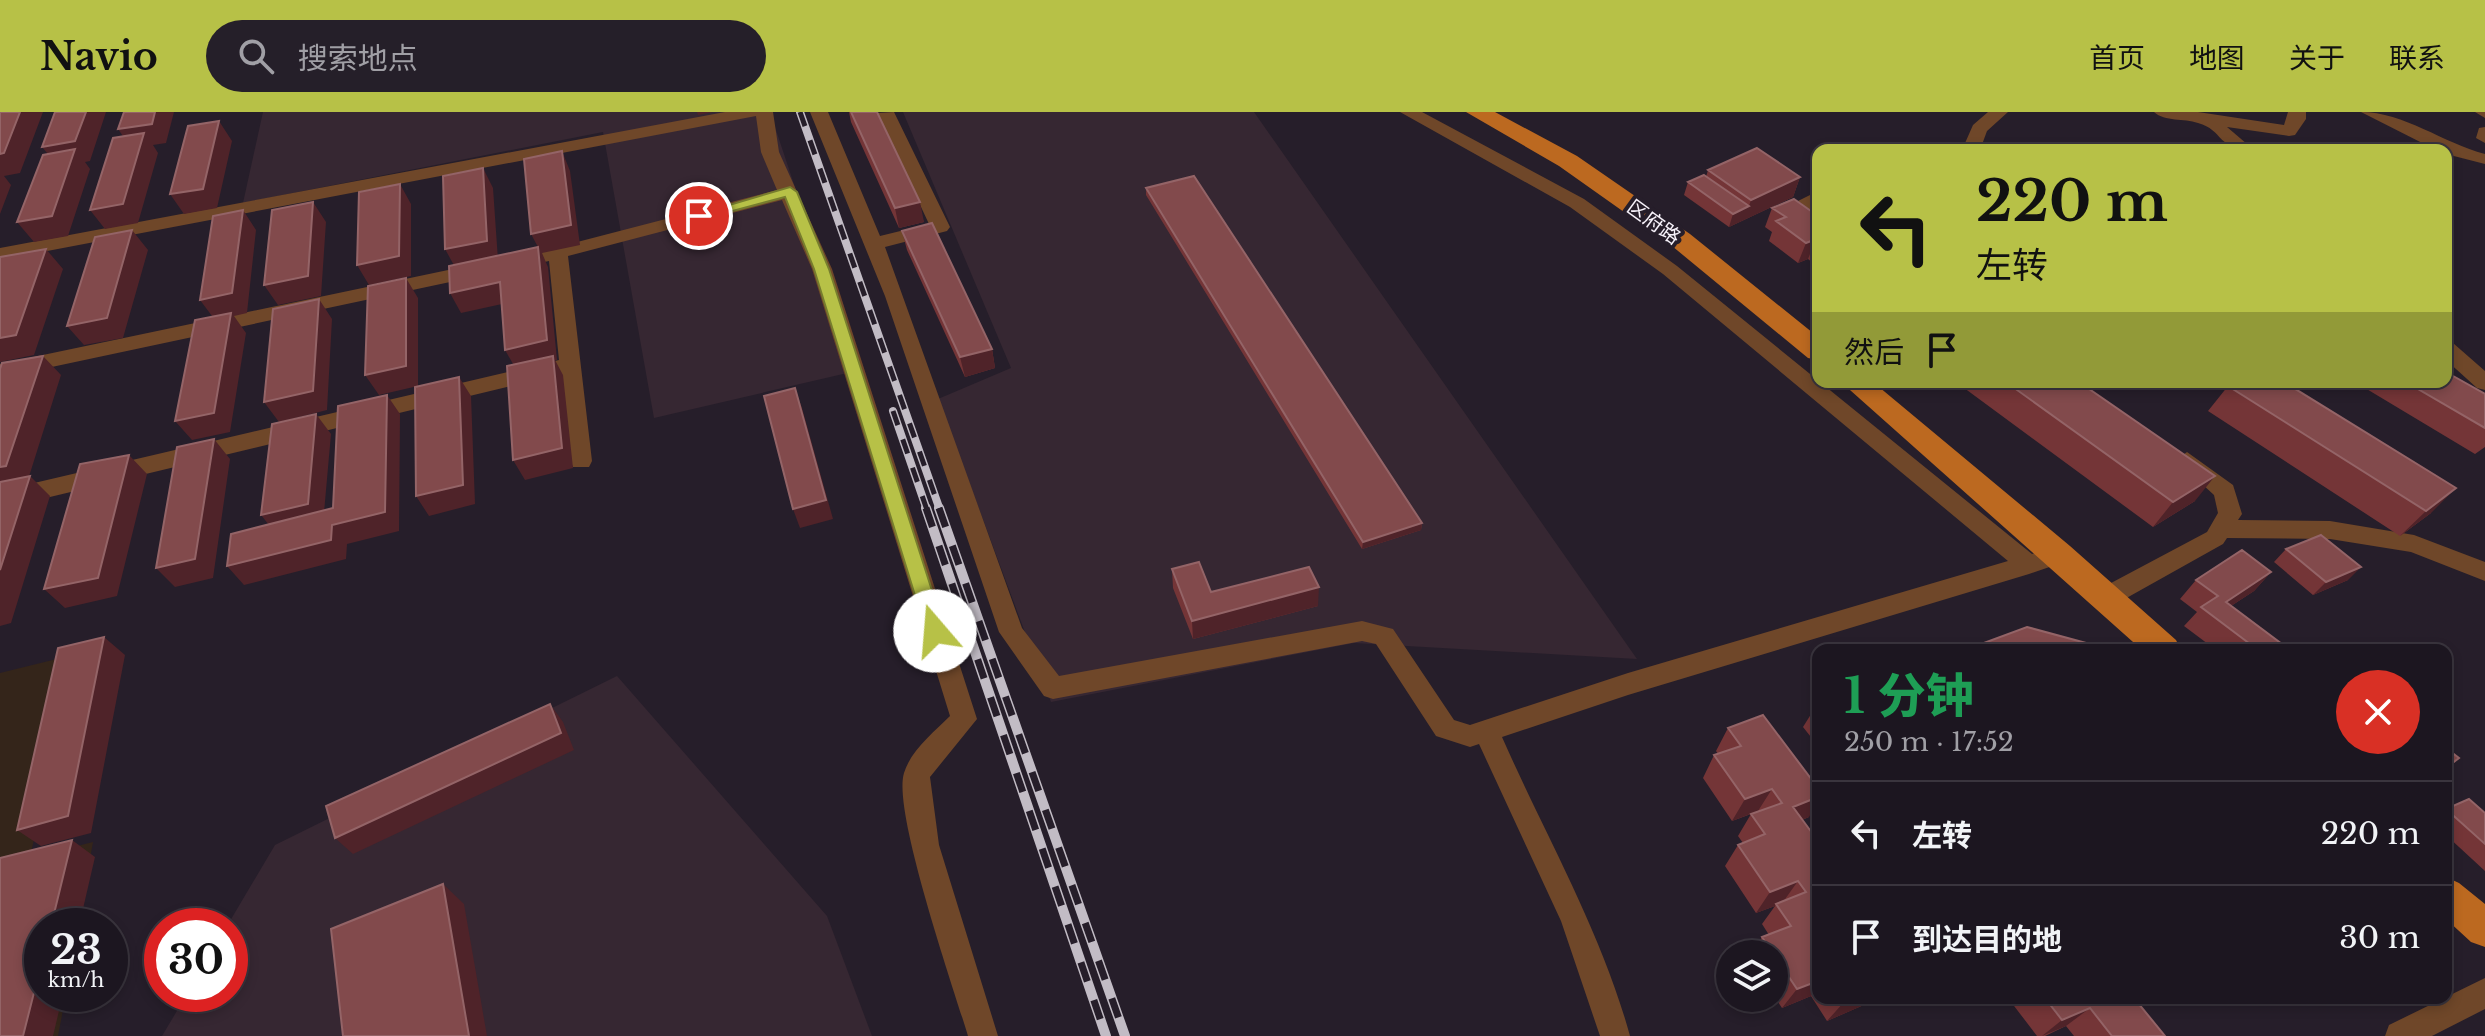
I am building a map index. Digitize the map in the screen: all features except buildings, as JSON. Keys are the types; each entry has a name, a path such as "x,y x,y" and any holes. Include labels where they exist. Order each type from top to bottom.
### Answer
{"main road":[{"name":"区府路","path":"1478,112 1593,179 1681,240 1812,345"},
{"path":"1862,388 2059,555 2157,644"},
{"path":"2452,900 2485,929"}],"street":[{"path":"0,254 753,112"},
{"path":"764,112 770,152 822,269 964,719 929,755 916,776 925,845 983,1036"},
{"path":"819,112 874,244 1011,632 1053,688 1362,631 1384,636 1445,728 1470,736 1628,684 2059,555"},
{"path":"1409,112 1577,203 1670,270 1812,387"},
{"path":"1973,144 1979,129 1999,112"},
{"path":"2163,112 2289,131 2297,119 2297,112"},
{"path":"2370,112 2376,118 2414,130 2439,144"},
{"path":"874,244 940,227 886,113"},
{"path":"2206,119 2237,144"},
{"path":"2452,151 2485,159"},
{"path":"0,371 558,253 790,192"},
{"path":"558,253 581,461"},
{"path":"2452,353 2485,383"},
{"path":"0,500 569,365"},
{"path":"1814,388 2029,565"},
{"path":"2105,598 2215,538 2230,514 2225,491 2165,447"},
{"path":"2221,529 2344,532 2414,544 2485,572"},
{"path":"1486,731 1565,895 1605,992 1615,1036"},
{"path":"2400,1036 2485,993"}],"shaded area":[{"path":"263,112 770,112 856,371 654,418 603,132 243,203"},
{"path":"903,112 1254,112 1637,659 1354,643 1051,702 938,399 1011,368"},
{"path":"73,655 30,858 93,842 81,908 24,908 24,1012 63,1012 58,1036 0,1036 0,673"},
{"path":"617,676 827,916 872,1036 162,1036 176,1012 248,1012 248,908 238,908 275,845"}],"railway":[{"path":"800,112 940,510"},
{"path":"893,411 927,510"},
{"path":"926,508 1106,1036"},
{"path":"939,508 1125,1036"}],"route":[{"path":"699,216 790,192 822,269 935,631"}]}
